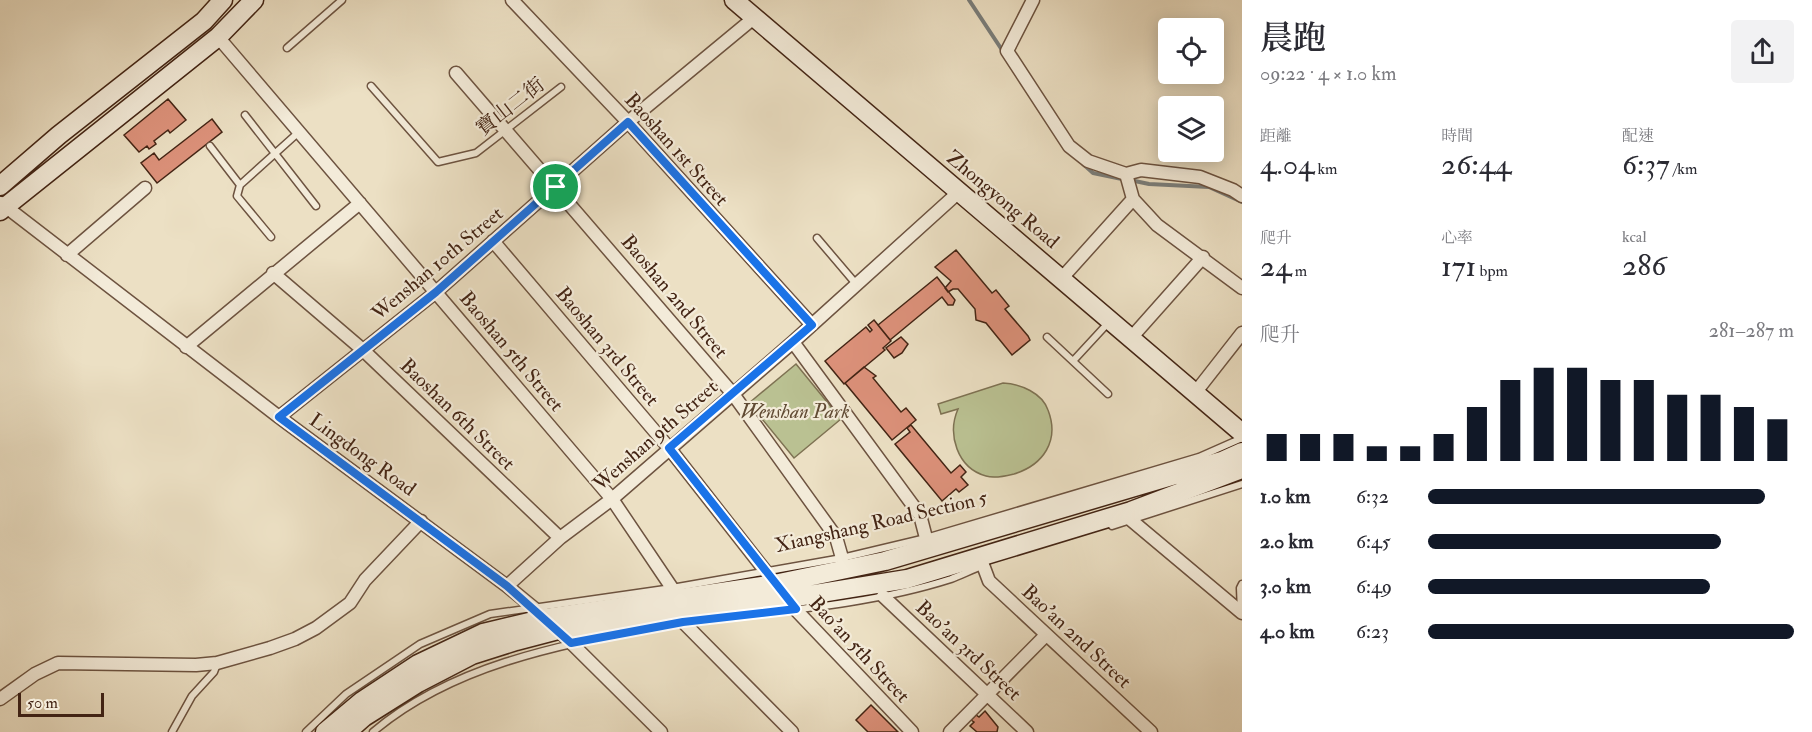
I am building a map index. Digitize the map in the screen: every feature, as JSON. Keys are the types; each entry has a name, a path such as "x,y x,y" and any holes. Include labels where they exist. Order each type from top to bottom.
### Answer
{"main road":[{"path":"0,186 59,135 204,21 223,0"},
{"path":"2,207 218,37 254,0"},
{"name":"Zhongyong Road","path":"734,0 1242,433"},
{"name":"Xiangshang Road Section 5","path":"781,591 1222,461 1242,452"},
{"name":"Xiangshang Road Section 5","path":"325,732 362,701 418,664 483,633 545,618 907,579 1131,511 1242,469"},
{"name":"Xiangshang Road Section 5","path":"347,732 364,717 409,689 545,618"}],"street":[{"name":"Baoshan 1st Street","path":"512,0 628,122 812,325"},
{"path":"1033,0 1007,51 1076,153 1099,166 1126,174 1141,170 1200,177 1242,196"},
{"name":"Wenshan 10th Street","path":"279,417 436,292 628,122 755,18"},
{"name":"Baoshan 5th Street","path":"218,37 612,499 672,588"},
{"name":"Baoshan 2nd Street","path":"456,73 733,394 836,537 842,558"},
{"path":"1126,174 1133,199 1158,225 1242,288"},
{"path":"67,255 145,188"},
{"name":"Wenshan 9th Street","path":"507,586 560,538 612,499 793,342 960,191"},
{"path":"1062,278 1133,199"},
{"path":"186,347 360,203"},
{"name":"Lingdong Road","path":"2,207 507,586 545,618 661,732"},
{"name":"Baoshan 3rd Street","path":"493,241 669,448 781,591"},
{"path":"1131,338 1203,257"},
{"name":"Baoshan 6th Street","path":"273,273 363,350 560,538"},
{"path":"1195,393 1242,333"},
{"path":"793,342 920,514 926,538"},
{"path":"1131,520 1242,612"},
{"path":"0,699 35,674 58,663 196,665 217,663 295,639 337,614 350,603 365,580 421,521"},
{"name":"Bao’an 2nd Street","path":"988,564 989,581 1151,732"},
{"name":"Bao’an 5th Street","path":"781,591 912,732"},
{"name":"Bao’an 3rd Street","path":"883,596 1027,732"},
{"path":"688,621 792,732"},
{"path":"950,732 1047,635"}],"lane":[{"path":"287,48 342,0"},
{"name":"寶山二街","path":"371,86 438,162 476,153 561,87"},
{"path":"245,115 316,206"},
{"path":"271,237 237,196 240,185 300,131"},
{"path":"210,146 240,185"},
{"path":"817,238 857,285"},
{"path":"1073,361 1110,320"},
{"path":"1047,337 1108,394"},
{"name":"Xiangshang Road Section 5","path":"717,618 781,591 842,558 926,538 1199,457 1242,438"},
{"path":"1109,527 1242,484"},
{"name":"Xiangshang Road Section 5","path":"306,732 346,694 420,644 490,614 545,618 672,588 883,596 951,579 988,564"},
{"path":"1242,584 1240,588 1242,612"},
{"path":"373,732 418,701 520,656 571,643 688,621"},
{"path":"172,732 192,696 214,672 217,663"}],"green space":[{"name":"Wenshan Park","path":"796,364 841,419 794,458 749,403"},
{"path":"1003,383 1017,385 1041,399 1048,410 1052,432 1046,450 1033,465 1014,474 989,477 976,472 961,458 954,439 958,409 941,414 938,404"}],"building":[{"path":"168,99 186,120 170,133 168,130 154,141 156,144 149,149 147,146 139,152 124,135"},
{"path":"212,119 222,132 157,183 141,163 154,153 159,160"},
{"path":"956,250 992,293 996,290 1009,306 1005,309 1028,336 1030,340 1012,355 986,323 976,320 975,309 958,289 948,292 945,288 951,281 935,267"},
{"path":"937,277 955,300 953,305 948,305 942,297 890,340 878,325"},
{"path":"874,320 891,341 883,348 885,350 844,384 825,361 866,327 870,332 872,330 868,325"},
{"path":"901,337 908,344 902,353 894,358 886,348"},
{"path":"864,367 876,376 873,378 901,412 906,408 916,420 892,440 845,383"},
{"path":"911,425 951,473 960,465 966,472 961,477 968,485 959,492 956,489 942,501 895,444 910,432 907,428"},
{"path":"871,705 898,732 868,732 856,720"},
{"path":"985,711 998,727 997,732 977,732 970,726 974,722 971,720 976,715 979,717"}],"waterway":[{"path":"969,0 1004,53"},
{"path":"1083,164 1093,173 1122,179"},
{"path":"1130,180 1149,184 1209,187 1242,202"}],"route":[{"path":"628,122 812,325 669,448 796,609 683,622 571,643 546,618 507,586 279,417 436,292 556,187 628,122"}]}
